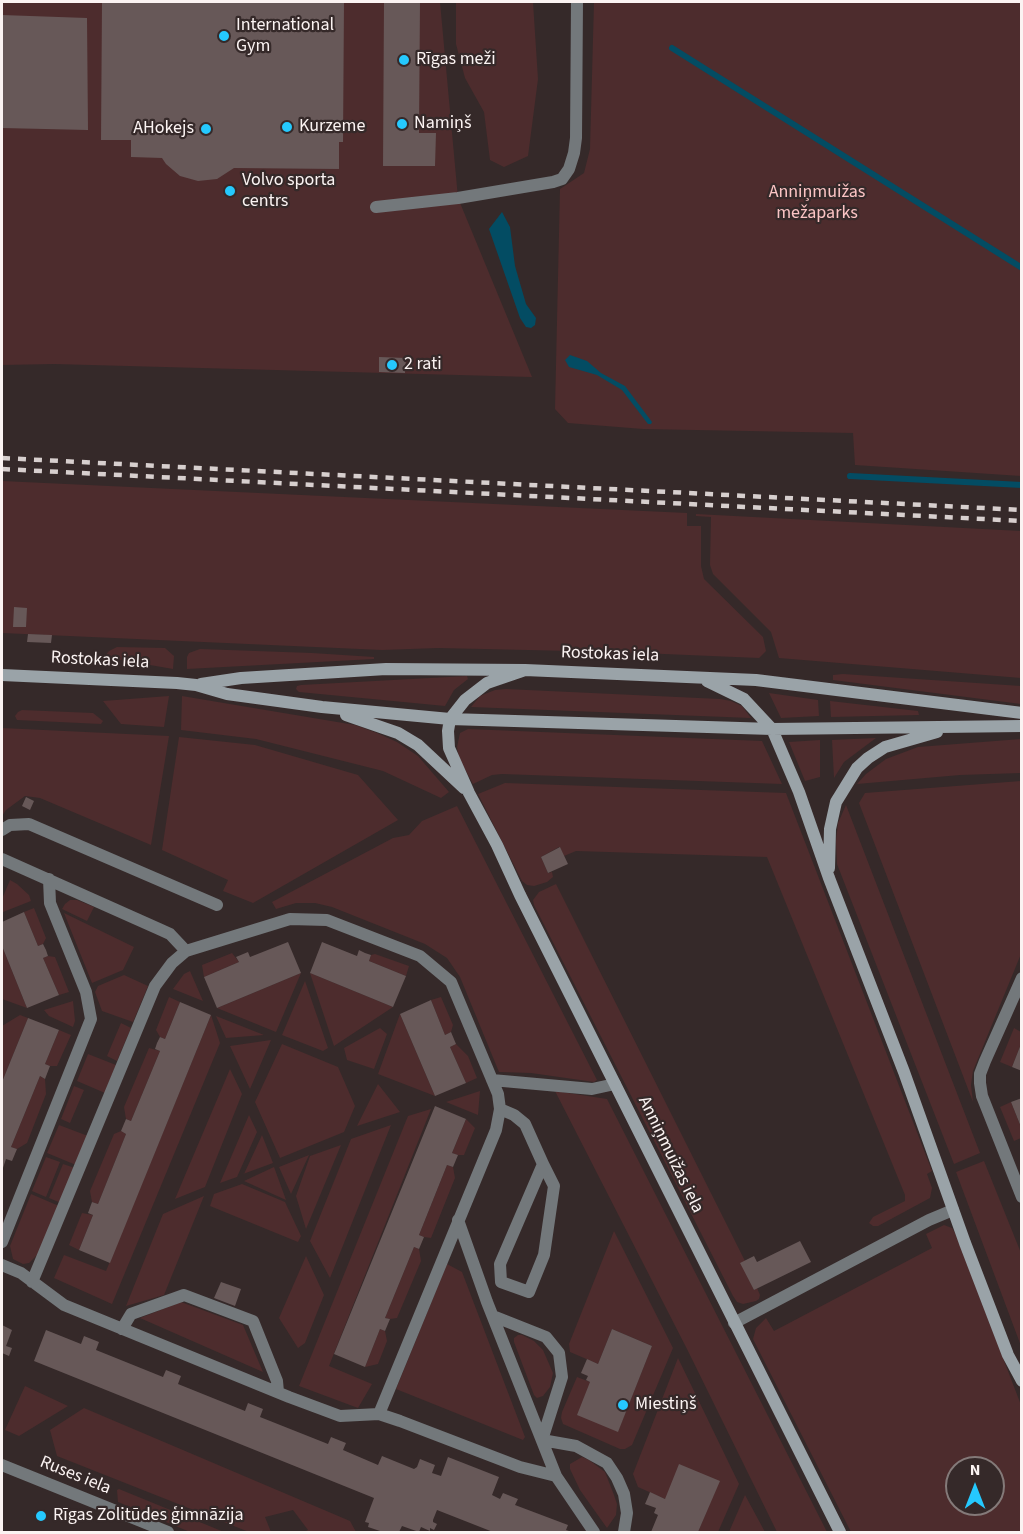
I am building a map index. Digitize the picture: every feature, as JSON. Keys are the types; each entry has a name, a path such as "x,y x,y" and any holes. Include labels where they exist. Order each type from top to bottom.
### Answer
{"street":[{"path":"376,207 459,198 553,182 562,178 569,169 576,138 577,2"},
{"name":"Rostokas iela","path":"2,675 196,685 241,678 386,669 525,670 756,680 1022,713"},
{"path":"450,718 465,700 487,683 525,670"},
{"path":"698,677 744,699 772,729 799,792 829,878 904,1072 1008,1355 1022,1381"},
{"name":"Rostokas iela","path":"196,685 227,694 322,707 450,718 772,729 1022,726"},
{"name":"Anniņmuižas iela","path":"322,707 398,733 418,745 469,793"},
{"name":"Anniņmuižas iela","path":"450,718 449,748 469,793 840,1533"},
{"path":"829,878 832,814 840,793 857,768 885,747 952,727"},
{"path":"2,830 10,825 28,824 217,905"},
{"path":"2,859 159,928 170,934 186,951"},
{"path":"2,1242 91,1019 85,989 52,910 49,879"},
{"path":"32,1282 155,986 172,963 186,951 290,919 327,920 420,956 451,982 498,1094 500,1109 496,1130 379,1414"},
{"path":"1022,978 980,1074 982,1096 1022,1197"},
{"path":"492,1080 592,1089 615,1084"},
{"path":"500,1109 514,1115 525,1124 554,1186 544,1255 529,1292 501,1282 500,1264 543,1164"},
{"path":"734,1323 929,1220 953,1210"},
{"path":"459,1220 493,1316 556,1476 594,1533"},
{"path":"2,1265 21,1273 64,1305 340,1416 379,1414 520,1467 556,1476"},
{"path":"122,1329 131,1314 183,1295 252,1321 277,1381 278,1392"},
{"path":"493,1316 546,1337 559,1353 562,1377 542,1440"},
{"path":"542,1440 576,1446 607,1463 624,1494 627,1513 624,1533"},
{"name":"Ruses iela","path":"2,1466 168,1533"}],"green space":[{"name":"Volvo sporta centrs","path":"2,2 440,2 458,198 532,377 54,364 2,365"},
{"path":"456,2 533,2 538,79 528,156 504,167 490,160 484,112 465,78 456,44"},
{"name":"Anniņmuižas mežaparks","path":"594,2 1021,2 1021,476 855,465 853,433 643,429 568,423 555,409 560,189 584,173 590,149"},
{"path":"2,481 687,513 687,526 701,526 701,566 704,579 763,637 766,651 759,658 438,648 382,650 2,633"},
{"path":"696,514 1021,531 1021,678 779,658 771,632 713,574 710,565 711,517 696,516"},
{"path":"117,647 165,648 174,656 173,669 104,657"},
{"path":"200,649 312,653 374,657 374,659 187,669 189,653"},
{"path":"833,675 1021,686 1021,704 833,680"},
{"path":"467,676 468,679 454,690 445,706 299,692 296,689 301,685"},
{"path":"495,690 720,699 742,706 751,718 471,707 480,696"},
{"path":"769,693 818,700 819,716 781,718"},
{"path":"169,696 164,727 121,724 103,701"},
{"path":"182,696 355,725 397,742 418,756 449,792 441,798 383,771 256,739 181,730"},
{"path":"830,701 918,711 919,715 831,717"},
{"path":"22,710 93,713 103,721 101,724 17,720 15,716"},
{"path":"2,728 169,736 151,845 40,798 25,796 6,810 2,816"},
{"path":"468,729 762,741 782,784 502,774 492,775 473,784 459,758 457,747 460,733"},
{"path":"179,737 255,745 358,775 398,820 253,903 223,891 228,880 162,850"},
{"path":"876,738 844,762 834,778 832,740"},
{"path":"1021,739 1021,773 960,775 857,784 886,759 918,747"},
{"path":"820,740 820,777 805,781 789,742"},
{"path":"1021,781 1021,954 973,1071 971,1085 973,1102 859,803 865,793"},
{"path":"505,783 786,793 932,1171 927,1174 932,1188 930,1198 878,1226 869,1223 873,1217 905,1201 905,1195 767,857 576,851 564,856 559,847 541,857 548,873 552,872 553,877 547,882 534,886 527,885 522,881 478,794"},
{"path":"846,805 980,1153 954,1164 837,864 838,823"},
{"path":"457,806 597,1080 594,1082 531,1073 499,1072 460,977 447,958 425,944 332,907 315,903 296,903 276,909 272,902 393,838 409,835 422,821"},
{"path":"10,880 29,895 31,901 3,912 2,899"},
{"path":"556,884 745,1261 741,1263 754,1290 757,1288 760,1295 756,1301 743,1304 737,1302 733,1296 534,905 533,900 539,892"},
{"path":"70,900 77,900 94,907 87,921 62,909"},
{"path":"34,908 46,938 43,944 38,946 24,912"},
{"path":"64,913 134,947 123,970 92,983"},
{"path":"2,946 27,1008 2,999"},
{"path":"232,953 239,962 204,977 202,965"},
{"path":"375,954 409,966 406,976 369,961 371,955"},
{"path":"55,957 69,992 59,995 43,958"},
{"path":"190,971 203,1001 173,989 184,974"},
{"path":"301,973 276,1032 217,1008"},
{"path":"310,973 393,1007 334,1046"},
{"path":"124,975 148,986 133,1022 102,1011 95,992 98,986"},
{"path":"305,981 328,1048 323,1051 282,1035"},
{"path":"169,997 180,1002 165,1039 160,1037 156,1030"},
{"path":"441,997 453,1025 451,1032 445,1035 431,1000"},
{"path":"73,1001 75,1021 73,1027 49,1016 44,1010"},
{"path":"400,1014 435,1096 378,1074"},
{"path":"20,1015 28,1018 2,1082 2,1026"},
{"path":"211,1015 220,1043 112,1304 54,1278 64,1255 106,1271"},
{"path":"216,1016 264,1035 226,1038"},
{"path":"121,1023 131,1028 117,1061 107,1056"},
{"path":"380,1028 387,1034 374,1069 347,1060 344,1048"},
{"path":"1014,1028 1021,1032 1021,1044 1012,1067 1000,1062"},
{"path":"59,1030 71,1035 57,1066 50,1066 45,1064"},
{"path":"271,1040 250,1089 230,1046"},
{"path":"282,1044 338,1067 355,1106 344,1132 280,1158 255,1102"},
{"path":"456,1044 468,1056 477,1078 466,1083 450,1047"},
{"path":"149,1048 160,1051 131,1121 126,1119 124,1107"},
{"path":"88,1054 116,1065 105,1093 77,1081"},
{"path":"230,1069 242,1094 205,1187 175,1199"},
{"path":"40,1076 45,1079 46,1094 27,1143 17,1149 11,1147"},
{"path":"378,1084 400,1112 357,1126"},
{"path":"74,1086 84,1090 70,1123 61,1119"},
{"path":"480,1091 478,1115 446,1102"},
{"path":"555,1091 607,1099 827,1532 777,1532 688,1351"},
{"path":"1011,1102 1021,1127 1021,1138 1014,1141 1000,1107"},
{"path":"431,1109 329,1366 372,1384 358,1408 299,1386 408,1116"},
{"path":"249,1115 257,1132 237,1177 220,1183"},
{"path":"466,1119 475,1128 464,1155 458,1155 452,1153"},
{"path":"59,1125 88,1136 76,1165 47,1153"},
{"path":"391,1125 330,1278 310,1241 351,1139"},
{"path":"121,1131 126,1134 98,1204 92,1202 90,1191 114,1134"},
{"path":"262,1135 273,1163 244,1174"},
{"path":"341,1145 306,1229 296,1196 310,1156"},
{"path":"309,1155 291,1194 279,1167"},
{"path":"46,1157 60,1162 46,1197 32,1191"},
{"path":"984,1161 1021,1253 1021,1346 956,1172"},
{"path":"63,1164 75,1168 61,1203 49,1198"},
{"path":"447,1165 453,1167 455,1178 431,1238 424,1237 419,1235"},
{"path":"274,1167 286,1200 244,1181"},
{"path":"242,1184 285,1202 301,1236 298,1242 210,1206 214,1194"},
{"path":"31,1194 59,1206 38,1254 29,1263 23,1264 13,1259 10,1246"},
{"path":"204,1196 164,1295 126,1306 163,1214"},
{"path":"82,1213 93,1215 79,1250 69,1245"},
{"path":"944,1225 952,1228 1021,1405 1021,1532 851,1532 753,1339 756,1328 766,1318 774,1331 932,1248 926,1234"},
{"path":"614,1231 673,1348 632,1445 625,1449 620,1449 563,1424 561,1418 577,1377 590,1382 618,1431 652,1346 612,1329 598,1364 570,1352 569,1344"},
{"path":"414,1247 419,1249 421,1261 397,1318 385,1318"},
{"path":"306,1256 324,1295 305,1343 298,1348 279,1318"},
{"path":"447,1264 462,1272 525,1437 523,1440 396,1389"},
{"path":"181,1302 243,1325 263,1372 140,1318"},
{"path":"380,1329 385,1331 387,1341 378,1364 365,1367"},
{"path":"518,1335 534,1341 543,1350 553,1373 550,1387 543,1396 537,1398 534,1395 514,1342 514,1338"},
{"path":"678,1358 739,1484 718,1532 698,1532 719,1481 665,1499 638,1487 633,1474"},
{"path":"25,1386 68,1406 19,1436 5,1430"},
{"path":"84,1408 350,1521 356,1532 304,1532 308,1530 293,1510 265,1517 271,1532 249,1532 57,1456 50,1430"},
{"path":"582,1457 605,1472 614,1495 617,1504 616,1515 607,1528 580,1490 570,1469 570,1464"},
{"path":"117,1490 224,1532 190,1532 118,1502"},
{"path":"745,1495 765,1532 729,1532"}],"water":[{"path":"502,212 510,227 515,266 526,304 536,318 535,325 531,328 526,327 520,318 489,229"},
{"path":"570,355 587,361 601,373 625,386 652,422 651,424 648,424 622,390 597,375 569,367 565,360"}],"building":[{"name":"Volvo sporta centrs","path":"102,2 344,2 343,142 339,142 339,169 234,168 217,179 198,181 180,176 162,158 131,157 131,140 101,140"},
{"path":"384,2 420,2 419,133 436,133 435,166 383,166"},
{"path":"2,15 87,18 88,130 2,128"},
{"name":"2 rati","path":"379,357 406,358 405,373 379,372"},
{"path":"14,607 27,608 26,627 13,627"},
{"path":"28,634 52,635 51,643 27,642"},
{"path":"26,797 34,801 30,810 22,806"},
{"path":"560,847 568,864 548,873 541,857"},
{"path":"24,912 38,946 43,944 46,950 48,956 43,958 59,995 27,1008 2,946 2,922"},
{"path":"288,942 301,973 217,1008 204,977 239,962 236,957 248,952 250,957"},
{"path":"322,942 357,956 359,950 371,955 369,961 406,976 393,1007 310,973"},
{"path":"431,1000 445,1035 451,1032 456,1044 450,1047 466,1083 435,1096 400,1014"},
{"path":"180,1002 211,1015 110,1263 79,1250 93,1215 88,1213 92,1202 98,1204 126,1134 121,1131 126,1119 131,1121 160,1051 155,1049 157,1043 160,1037 165,1039"},
{"path":"28,1018 59,1030 45,1064 50,1066 45,1079 40,1076 11,1147 17,1149 12,1161 6,1159 2,1171 2,1082"},
{"path":"1022,1044 1022,1071 1012,1067"},
{"path":"1022,1098 1022,1127 1021,1127 1011,1102"},
{"path":"435,1106 466,1119 452,1153 458,1155 453,1167 447,1165 419,1235 424,1237 419,1249 414,1247 385,1318 390,1319 385,1331 380,1329 365,1367 334,1354"},
{"path":"800,1241 811,1262 754,1290 740,1263 754,1256 757,1262"},
{"path":"221,1282 241,1289 235,1306 214,1298"},
{"path":"2,1325 12,1330 6,1346 12,1348 9,1356 2,1353"},
{"path":"612,1329 652,1346 618,1432 577,1415 590,1382 586,1380 588,1376 581,1373 587,1359 598,1364"},
{"path":"46,1330 81,1344 84,1336 99,1342 96,1350 163,1377 166,1370 181,1376 178,1384 245,1411 248,1403 263,1409 260,1417 328,1444 331,1437 346,1443 343,1450 378,1465 382,1456 414,1469 420,1459 435,1465 432,1473 441,1476 448,1457 499,1477 492,1495 500,1499 503,1493 518,1499 515,1505 568,1525 566,1530 572,1532 493,1532 437,1510 433,1522 437,1524 434,1530 430,1528 430,1531 421,1527 419,1532 402,1526 399,1532 383,1532 368,1527 369,1523 365,1522 374,1498 34,1361"},
{"path":"679,1464 720,1481 698,1532 651,1532 658,1515 654,1513 656,1508 645,1504 650,1492 665,1499"}],"waterway":[{"path":"672,48 1022,268"},
{"path":"850,476 1022,485"}],"railway":[{"path":"2,458 1022,510"},
{"path":"2,469 1022,521"}],"place":[{"name":"International Gym","path":"224,36"},
{"name":"Rīgas meži","path":"404,60"},
{"name":"Namiņš","path":"402,124"},
{"name":"Kurzeme","path":"287,127"},
{"name":"AHokejs","path":"206,129"},
{"name":"Volvo sporta centrs","path":"230,191"},
{"name":"2 rati","path":"392,365"},
{"name":"Miestiņš","path":"623,1405"},
{"name":"Rīgas Zolitūdes ģimnāzija","path":"41,1516"}]}
